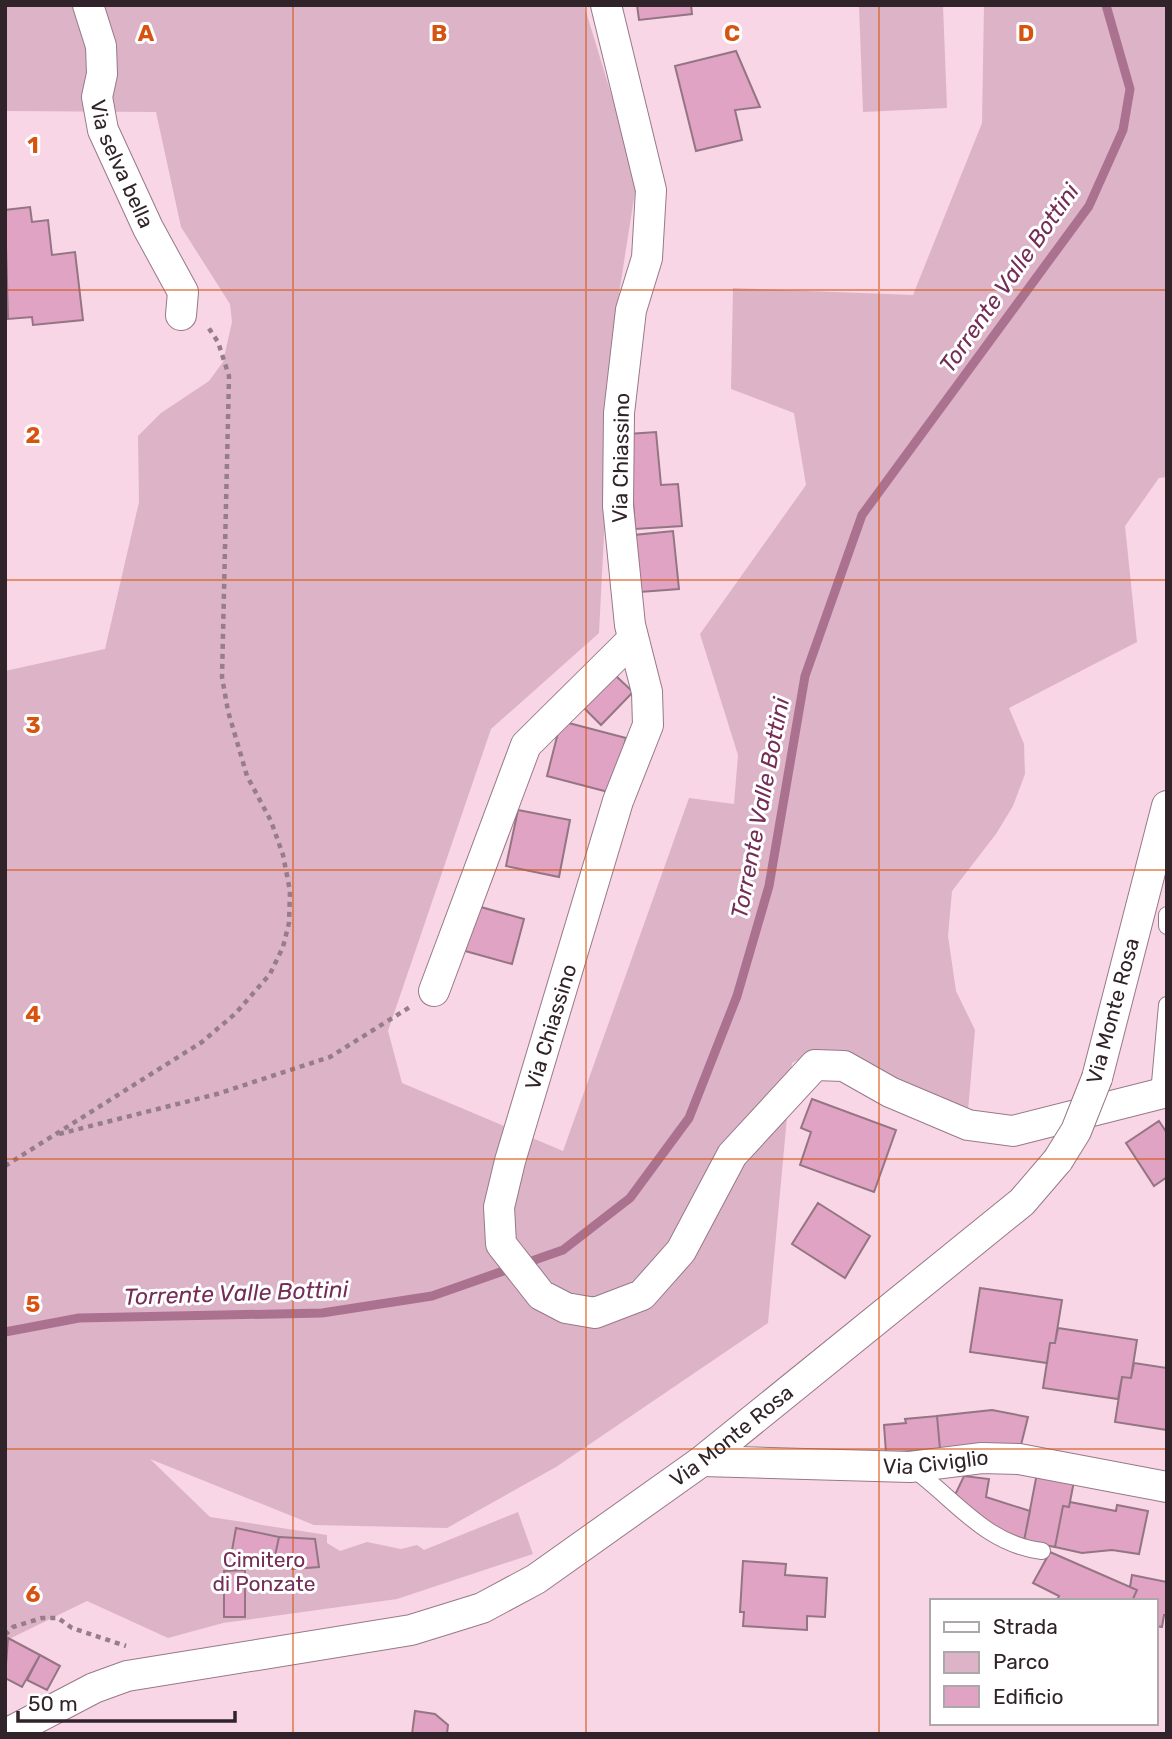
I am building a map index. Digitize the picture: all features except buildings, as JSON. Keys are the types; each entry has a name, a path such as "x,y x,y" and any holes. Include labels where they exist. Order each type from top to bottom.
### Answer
{"street":[{"name":"Via selva bella","path":"89,5 101,46 97,97 103,130 182,303"},
{"name":"Via Chiassino","path":"606,5 651,190 648,258 631,310 619,413 618,506 633,639 647,692 649,725 618,802 510,1161 499,1207 501,1244 541,1294 566,1308 595,1313 642,1295 681,1251 732,1155 815,1065 844,1066 890,1092 968,1125 1013,1131 1163,1093"},
{"path":"435,991 526,745 633,639"},
{"name":"Via Monte Rosa","path":"6,1734 94,1688 170,1667 411,1630 482,1608 536,1579 702,1461 1022,1202 1058,1160 1076,1131 1097,1079 1160,869 1167,806"},
{"name":"Via Civiglio","path":"702,1461 910,1467 982,1458 1018,1459 1167,1487"}],"lane":[{"path":"1167,915 1167,926"},
{"path":"1163,1093 1167,1005"},
{"path":"910,1467 939,1487 975,1524 993,1536 1026,1549 1042,1551"}],"path":[{"path":"5,1166 202,1042 236,1013 270,974 289,923 290,891 283,855 271,821 247,775 228,711 222,677 229,376 218,342 182,303"},
{"path":"54,1136 217,1094 330,1057 435,991"},
{"path":"5,1635 13,1627 22,1624 42,1618 58,1618 72,1628 142,1652 170,1667"}],"green space":[{"name":"Cimitero di Ponzate","path":"5,5 584,5 637,179 615,319 599,633 491,729 388,1031 402,1083 563,1151 689,798 734,804 738,755 700,634 806,485 794,413 731,389 733,288 913,295 982,123 984,5 1167,5 1167,477 1159,478 1125,526 1137,642 1009,708 1024,744 1025,774 1013,806 996,834 952,891 948,936 956,991 975,1030 968,1111 812,1053 792,1063 768,1323 556,1467 447,1528 314,1525 150,1459 210,1517 327,1535 327,1543 340,1551 367,1542 401,1549 417,1545 424,1550 518,1512 533,1554 397,1599 223,1623 168,1638 87,1601 5,1641 5,671 105,649 139,502 138,436 161,413 209,381 223,362 232,322 230,304 181,227 156,112 5,111"},
{"path":"859,5 943,5 947,108 863,112"}],"waterway":[{"name":"Torrente Valle Bottini","path":"5,1332 79,1318 322,1313 432,1296 563,1250 630,1198 689,1118 737,996 769,886 805,676 862,515 1089,206 1123,130 1130,89 1106,5"}]}
